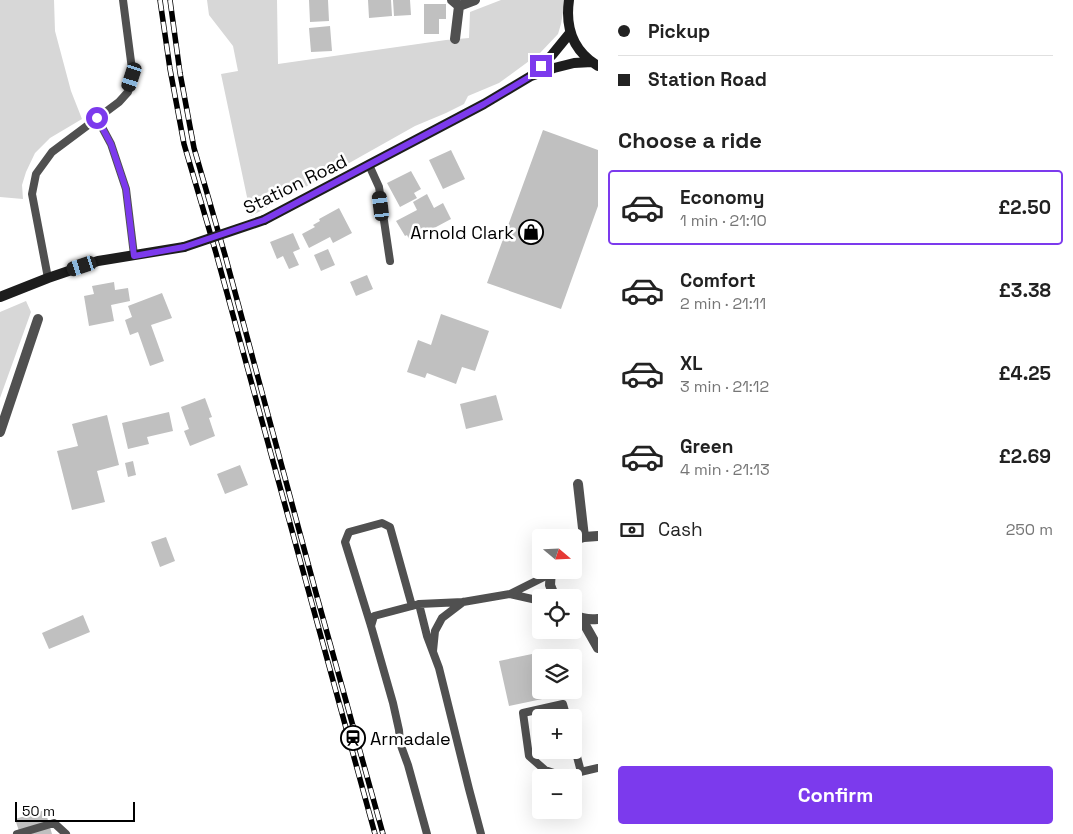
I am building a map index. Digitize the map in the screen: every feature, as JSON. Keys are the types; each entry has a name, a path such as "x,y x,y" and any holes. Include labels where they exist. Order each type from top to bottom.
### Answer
{"main road":[{"path":"569,0 567,15 570,33 579,50 595,64"},
{"name":"Station Road","path":"531,76 570,33"},
{"name":"Station Road","path":"0,297 48,278 98,262 184,247 264,220 484,104 531,76 574,63 595,64"}],"street":[{"path":"455,39 456,3 475,0"},
{"path":"0,432 38,319"},
{"path":"578,484 579,529"},
{"path":"582,538 598,536"},
{"path":"582,618 598,619"},
{"path":"582,624 598,648"}],"lane":[{"path":"48,278 32,194 36,174 52,152 119,102 128,92 132,77 123,0"},
{"path":"97,118 111,144 126,189 134,256"},
{"path":"369,165 379,187 390,261"},
{"path":"427,834 400,742 400,730 393,703 345,542 349,532 382,524 390,527 439,668 481,834"},
{"path":"371,626 374,616 416,605 463,602 510,594 537,579"},
{"path":"510,594 532,599"},
{"path":"433,653 435,631 442,618 463,602"},
{"path":"541,709 563,704 564,709"},
{"path":"532,711 523,713 529,756 532,759"},
{"path":"532,759 544,769"},
{"path":"582,772 598,768"},
{"path":"17,834 54,824 66,834"}],"shaded area":[{"path":"0,0 54,0 55,31 71,91 82,119 50,138 35,153 22,185 23,199 0,197"},
{"path":"207,0 277,0 278,64 469,38 470,12 501,0 565,0 558,34 540,53 499,83 468,96 464,104 415,126 251,216 221,74 238,71 233,46 209,15"},
{"path":"26,301 31,312 0,398 0,312"}],"building":[{"path":"309,0 328,0 329,21 310,22"},
{"path":"368,0 391,0 392,16 369,18"},
{"path":"393,0 410,0 411,15 394,16"},
{"path":"424,4 446,4 446,19 439,19 439,34 424,34"},
{"path":"330,26 332,51 311,52 309,28"},
{"path":"543,130 598,150 598,206 561,309 487,283"},
{"path":"451,150 465,179 443,189 429,160"},
{"path":"411,171 421,189 414,193 417,198 400,207 387,183"},
{"path":"427,194 434,208 443,203 451,219 410,241 396,221 417,210 413,202"},
{"path":"339,208 352,233 333,243 330,237 309,248 302,234 315,227 313,225 320,221 319,219"},
{"path":"293,233 300,249 293,252 299,265 289,269 283,256 277,259 270,242"},
{"path":"328,249 335,265 321,271 314,255"},
{"path":"367,275 373,289 356,296 350,282"},
{"path":"114,282 115,290 128,288 130,301 111,305 114,321 89,326 84,296 94,294 92,286"},
{"path":"162,293 172,318 151,325 164,361 150,366 138,332 130,335 125,320 132,317 128,306"},
{"path":"441,314 489,331 475,371 462,367 456,384 427,373 425,378 407,372 418,340 431,345"},
{"path":"496,395 503,420 466,429 460,404"},
{"path":"205,398 212,417 209,418 215,436 190,446 184,431 189,429 181,407"},
{"path":"169,412 173,431 147,437 149,444 128,449 122,423"},
{"path":"107,415 119,465 97,471 105,502 72,510 57,451 78,446 72,424"},
{"path":"133,461 136,475 128,477 125,463"},
{"path":"240,465 248,485 225,494 217,474"},
{"path":"166,537 175,561 160,567 151,542"},
{"path":"83,615 90,632 49,649 42,633"},
{"path":"532,654 532,699 542,699 509,706 499,661"},
{"path":"45,810 52,834 20,834 15,819"}],"railway":[{"path":"160,0 184,144 216,253 375,834"},
{"path":"170,0 180,73 194,148 383,834"}],"place":[{"name":"Arnold Clark","path":"531,232"},
{"name":"Armadale","path":"353,738"}],"route":[{"path":"97,118 111,144 126,189 134,256 184,247 264,220 484,104 531,76 541,66"}]}
